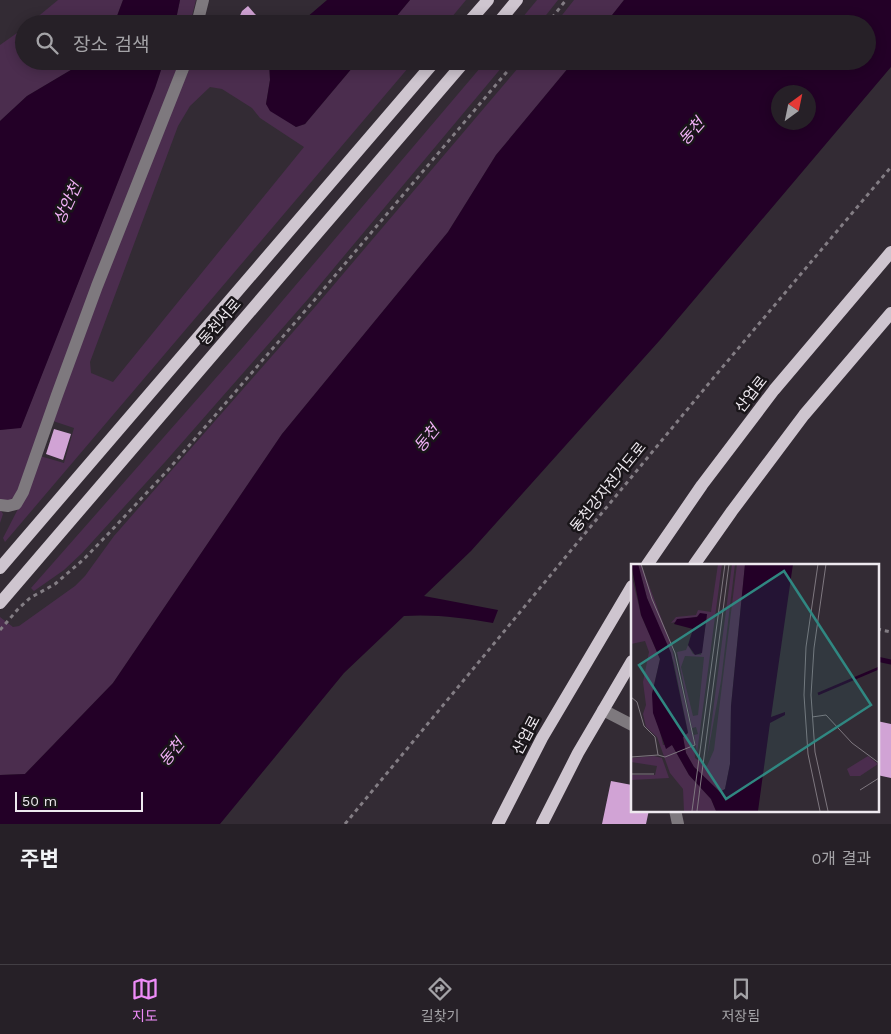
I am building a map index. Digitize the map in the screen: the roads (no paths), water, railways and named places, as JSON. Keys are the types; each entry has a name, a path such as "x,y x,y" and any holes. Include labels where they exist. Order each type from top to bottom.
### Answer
{"main road":[{"path":"475,15 488,0"},
{"path":"504,15 517,0"},
{"name":"동천서로","path":"4,564 427,70"},
{"name":"동천서로","path":"0,603 457,70"},
{"name":"산업로","path":"647,564 702,485 774,390 891,252"},
{"path":"695,564 804,416 891,313"},
{"name":"산업로","path":"498,824 542,738 631,588"},
{"path":"542,824 578,753 631,663"}],"street":[{"path":"199,15 203,0"},
{"path":"2,506 16,504 23,492 56,394 182,70"},
{"path":"603,710 631,725"}],"water":[{"path":"123,0 180,0 177,15 117,15"},
{"path":"327,0 410,0 398,15 310,15"},
{"name":"동천","path":"624,0 891,0 891,67 660,340 471,551 424,596 498,610 493,623 449,617 404,616 344,673 220,824 0,824 0,775 25,774 113,683 282,434 448,232 496,155 567,70 876,70 876,15 612,15"},
{"name":"상안천","path":"71,70 161,70 21,428 0,430 0,121 27,96"},
{"path":"269,70 350,70 305,124 296,127 270,111 266,104 270,80"}],"waterway":[{"path":"878,659 891,662"}]}
